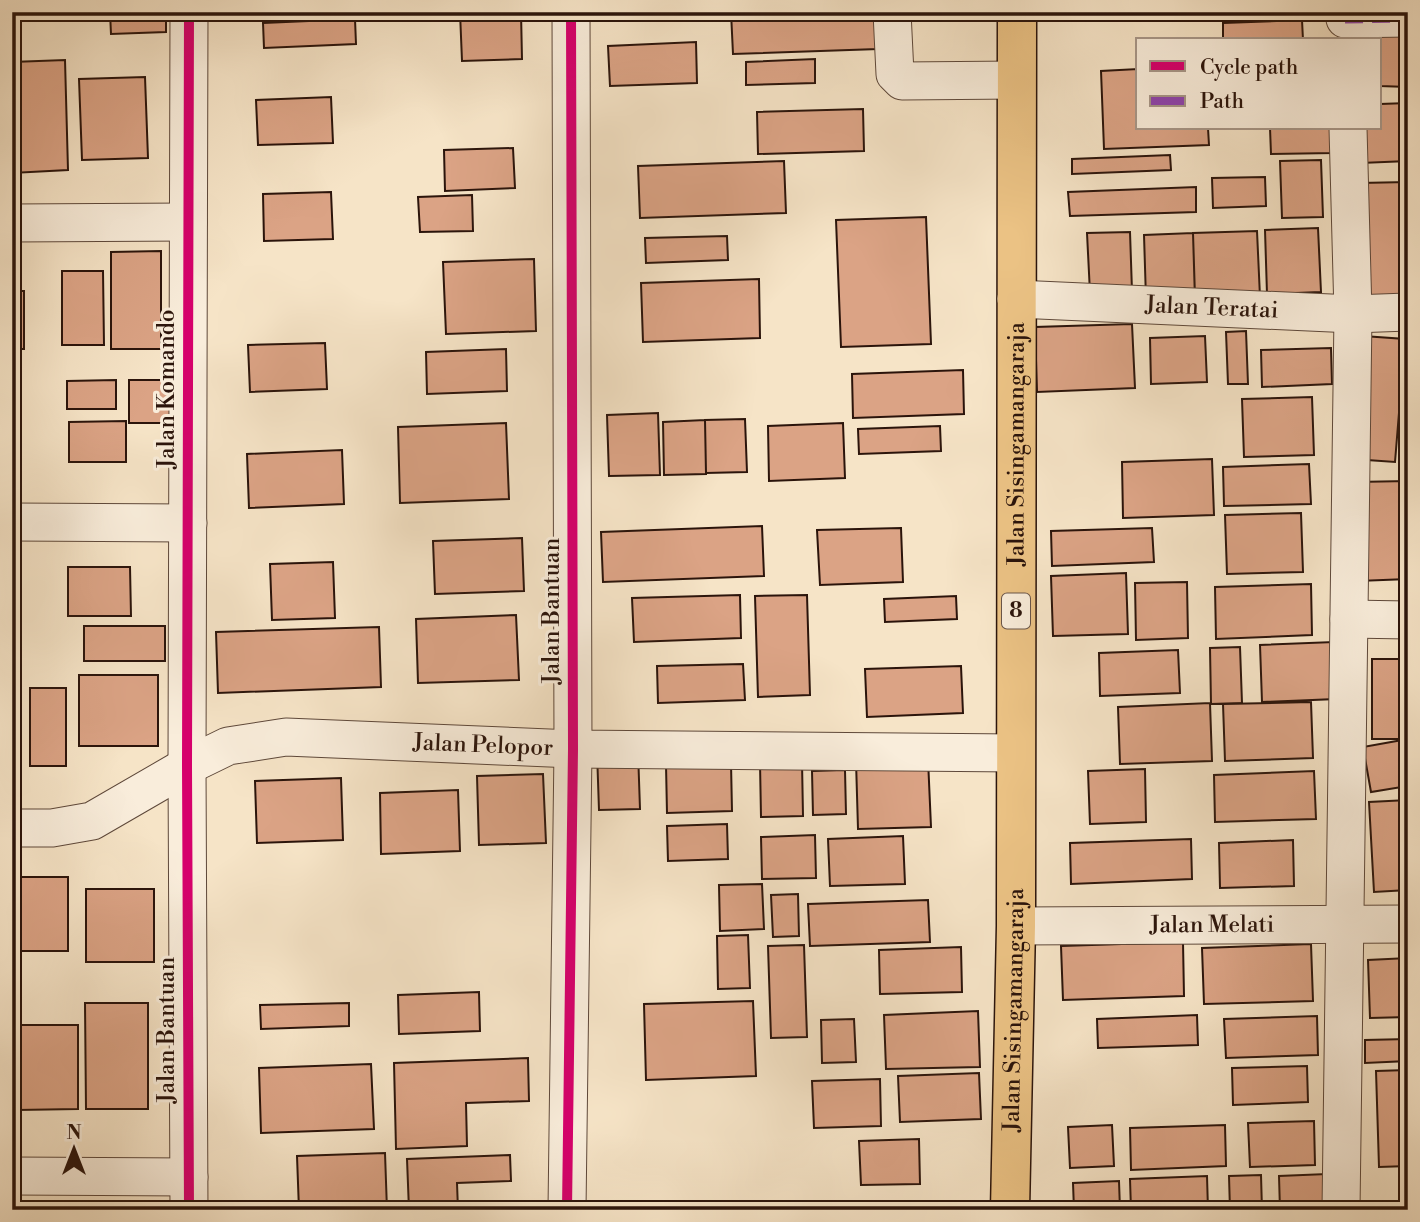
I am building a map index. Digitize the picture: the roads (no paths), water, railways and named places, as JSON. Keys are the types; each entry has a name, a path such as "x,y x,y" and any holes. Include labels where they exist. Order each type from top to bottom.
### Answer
{"highway":[{"name":"Jalan Sisingamangaraja","path":"1010,1210 1016,926 1017,12"}],"street":[{"name":"Jalan Komando","path":"187,766 189,12"},
{"name":"Jalan Bantuan","path":"568,1210 573,749 571,12"},
{"path":"892,12 895,74 902,81 1016,80"},
{"path":"1345,24 1408,19"},
{"path":"1348,130 1353,314 1345,925 1349,1209"},
{"path":"12,223 188,222"},
{"name":"Jalan Teratai","path":"1016,299 1353,314 1408,312"},
{"path":"12,522 188,523"},
{"path":"1349,619 1408,620"},
{"name":"Jalan Pelopor","path":"12,828 52,828 92,821 187,766 228,746 286,737 573,749 1016,753"},
{"name":"Jalan Bantuan","path":"187,766 189,1193"},
{"name":"Jalan Melati","path":"1016,926 1408,924"},
{"path":"12,1176 189,1193"}]}
